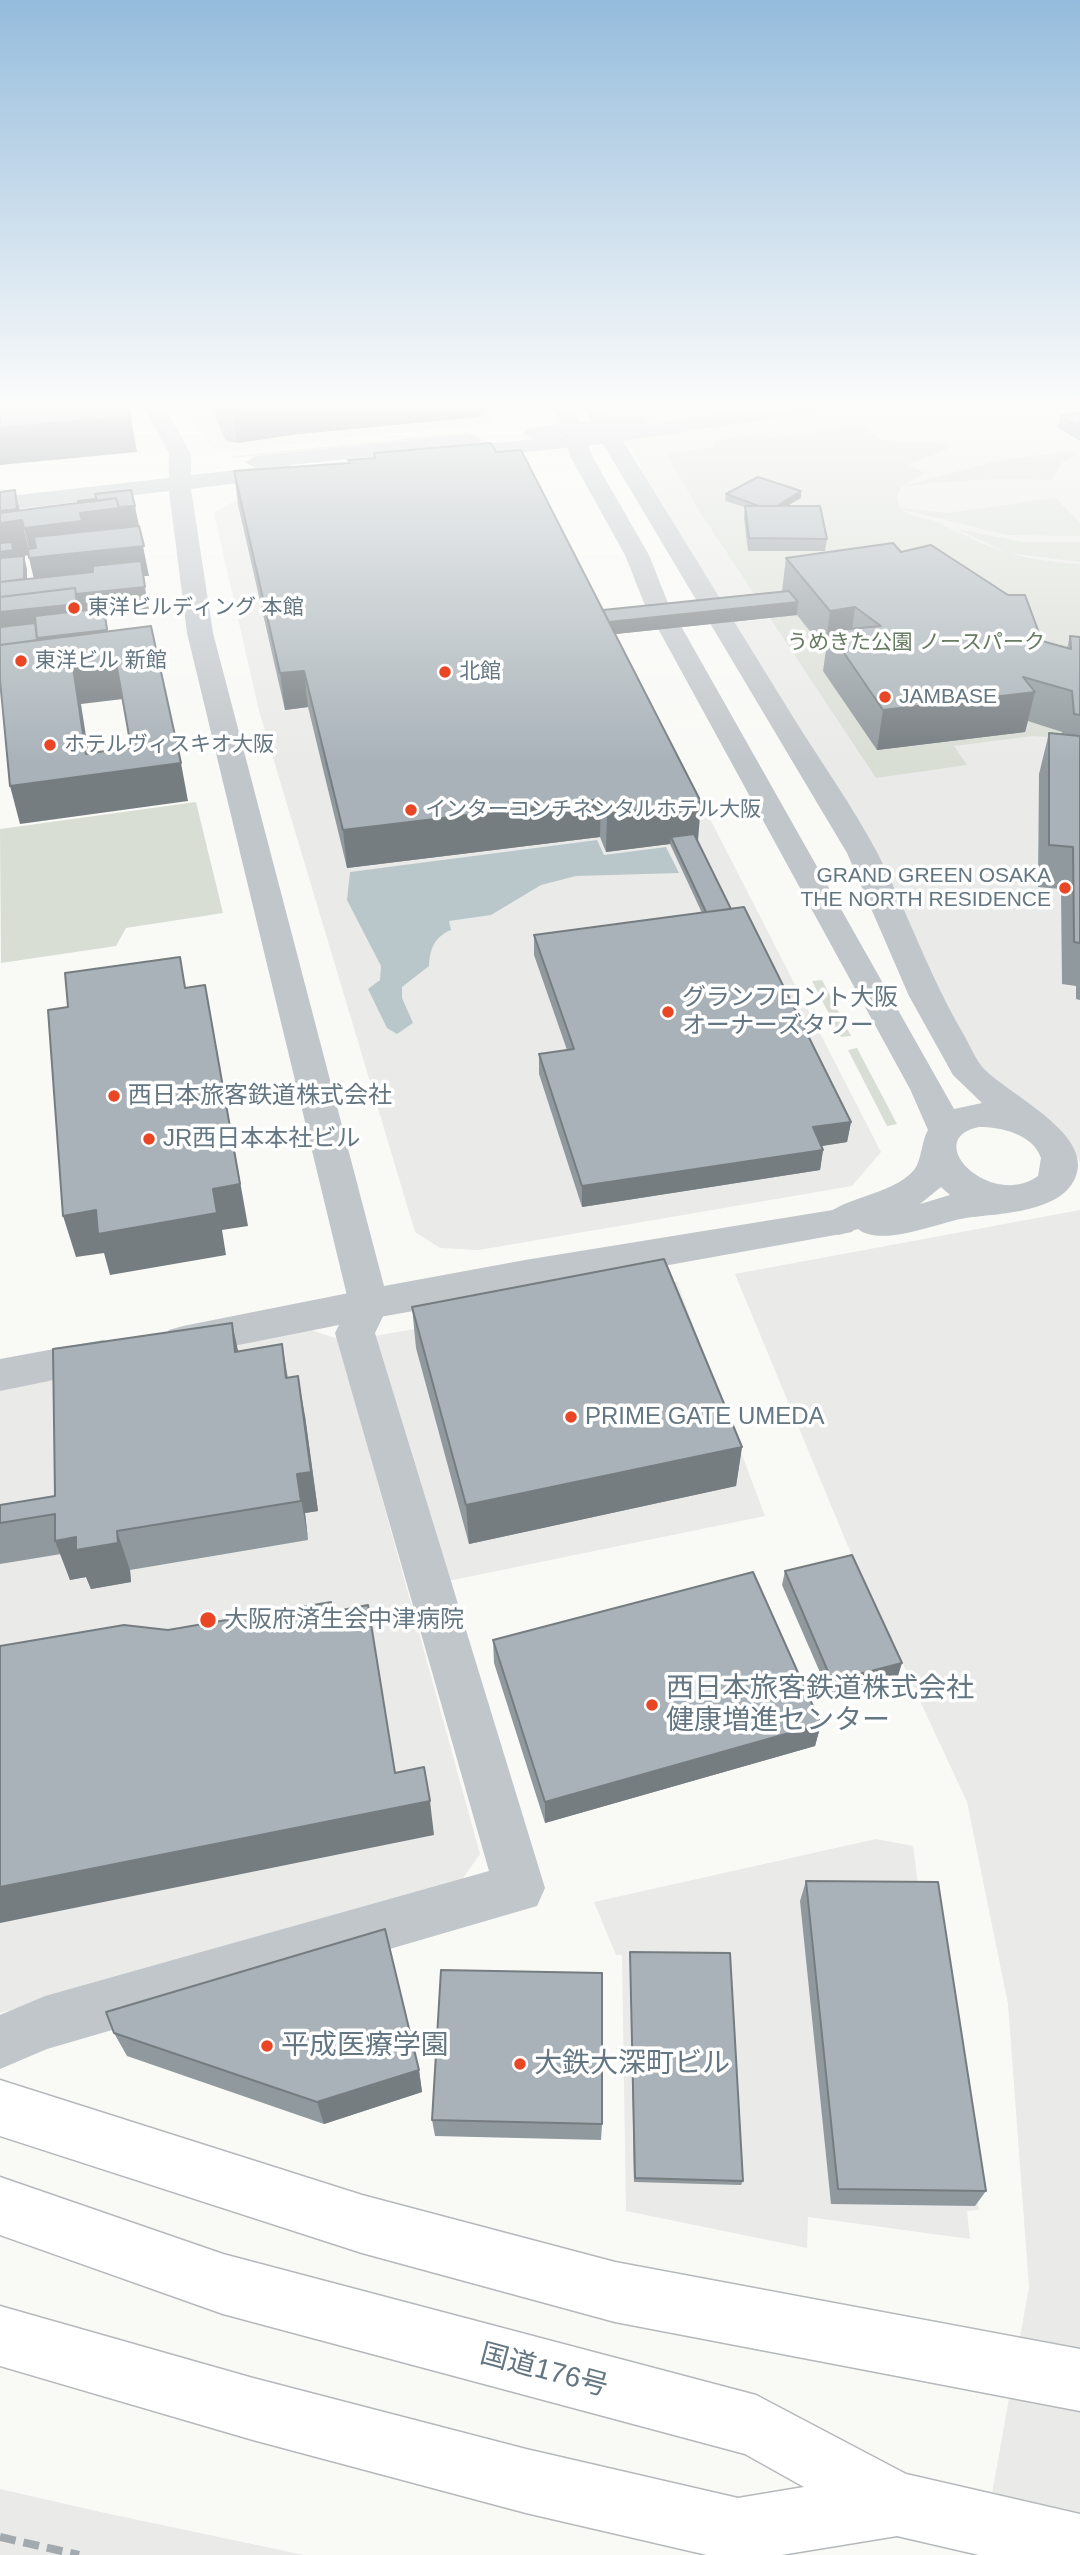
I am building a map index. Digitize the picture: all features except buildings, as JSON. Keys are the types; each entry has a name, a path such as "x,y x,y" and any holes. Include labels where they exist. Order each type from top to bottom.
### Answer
{"highway":[{"path":"0,2108 362,2224 615,2292 1080,2380"},
{"name":"国道176号","path":"0,2206 223,2284 756,2426 920,2509 1080,2546"},
{"path":"0,2336 253,2409 513,2478 738,2530 920,2509"}],"street":[{"path":"0,2042 45,2023 519,1888 355,1332 369,1304 210,679 198,624 183,525"},
{"path":"620,525 637,555 656,603 927,1089 947,1172 963,1185 985,1195 1080,1196"},
{"path":"664,525 862,853 925,996 970,1075 1080,1166"},
{"path":"0,1375 524,1274 839,1222 890,1223 922,1217 956,1206 1019,1197 1048,1187 1059,1174 1060,1158 1044,1136 1018,1120 977,1115 959,1120 942,1143 930,1177 908,1195 839,1222"}],"shaded area":[{"path":"217,525 559,525 881,1152 852,1186 479,1250 440,1248 415,1232 259,711"},
{"path":"671,525 1080,525 1080,1162 1065,1137 981,1070"},
{"path":"597,840 604,855 666,847 679,873 576,876 541,885 491,915 449,921 451,930 434,944 429,966 402,987 402,998 413,1023 397,1034 387,1028 368,989 380,980 381,966 347,900 350,872"},
{"path":"1080,1210 1080,2555 981,2555 1029,2287 1008,2004 967,1802 847,1544 735,1274"},
{"name":"PRIME GATE UMEDA","path":"677,1282 765,1516 448,1581 375,1336"},
{"name":"大阪府済生会中津病院","path":"311,1330 338,1339 480,1854 454,1891 0,2013 0,1385"},
{"path":"876,1839 913,1846 919,1893 931,1894 979,2210 967,2211 970,2239 808,2217 807,2248 626,2211 622,1955 616,1955 594,1902"},
{"path":"0,2489 105,2513 304,2555 0,2555"}],"green space":[{"name":"うめきた公園 ノースパーク","path":"709,525 943,525 1008,553 1080,564 1080,761 1047,742 1047,737 1033,736 954,746 967,765 876,778"},
{"name":"うめきた公園 ノースパーク","path":"967,525 1080,525 1080,536 1007,535"},
{"path":"957,529 1023,542 1080,542 1080,562 1008,553"},
{"path":"196,802 223,913 126,928 116,946 1,963 0,829"},
{"path":"822,980 851,1036 841,1037 812,981"},
{"path":"857,1048 897,1124 887,1126 848,1050"}],"railway":[{"path":"0,2537 79,2555"}],"place":[{"name":"東洋ビルディング 本館","path":"74,608"},
{"name":"東洋ビル 新館","path":"21,661"},
{"name":"北館","path":"445,672"},
{"name":"JAMBASE","path":"885,697"},
{"name":"ホテルヴィスキオ大阪","path":"50,745"},
{"name":"インターコンチネンタルホテル大阪","path":"411,810"},
{"name":"GRAND GREEN OSAKA THE NORTH RESIDENCE","path":"1065,888"},
{"name":"グランフロント大阪 オーナーズタワー","path":"668,1012"},
{"name":"西日本旅客鉄道株式会社","path":"114,1096"},
{"name":"JR西日本本社ビル","path":"149,1139"},
{"name":"PRIME GATE UMEDA","path":"571,1417"},
{"name":"大阪府済生会中津病院","path":"208,1620"},
{"name":"西日本旅客鉄道株式会社 健康増進センター","path":"652,1705"},
{"name":"平成医療学園","path":"267,2046"},
{"name":"大鉄大深町ビル","path":"520,2064"}]}
